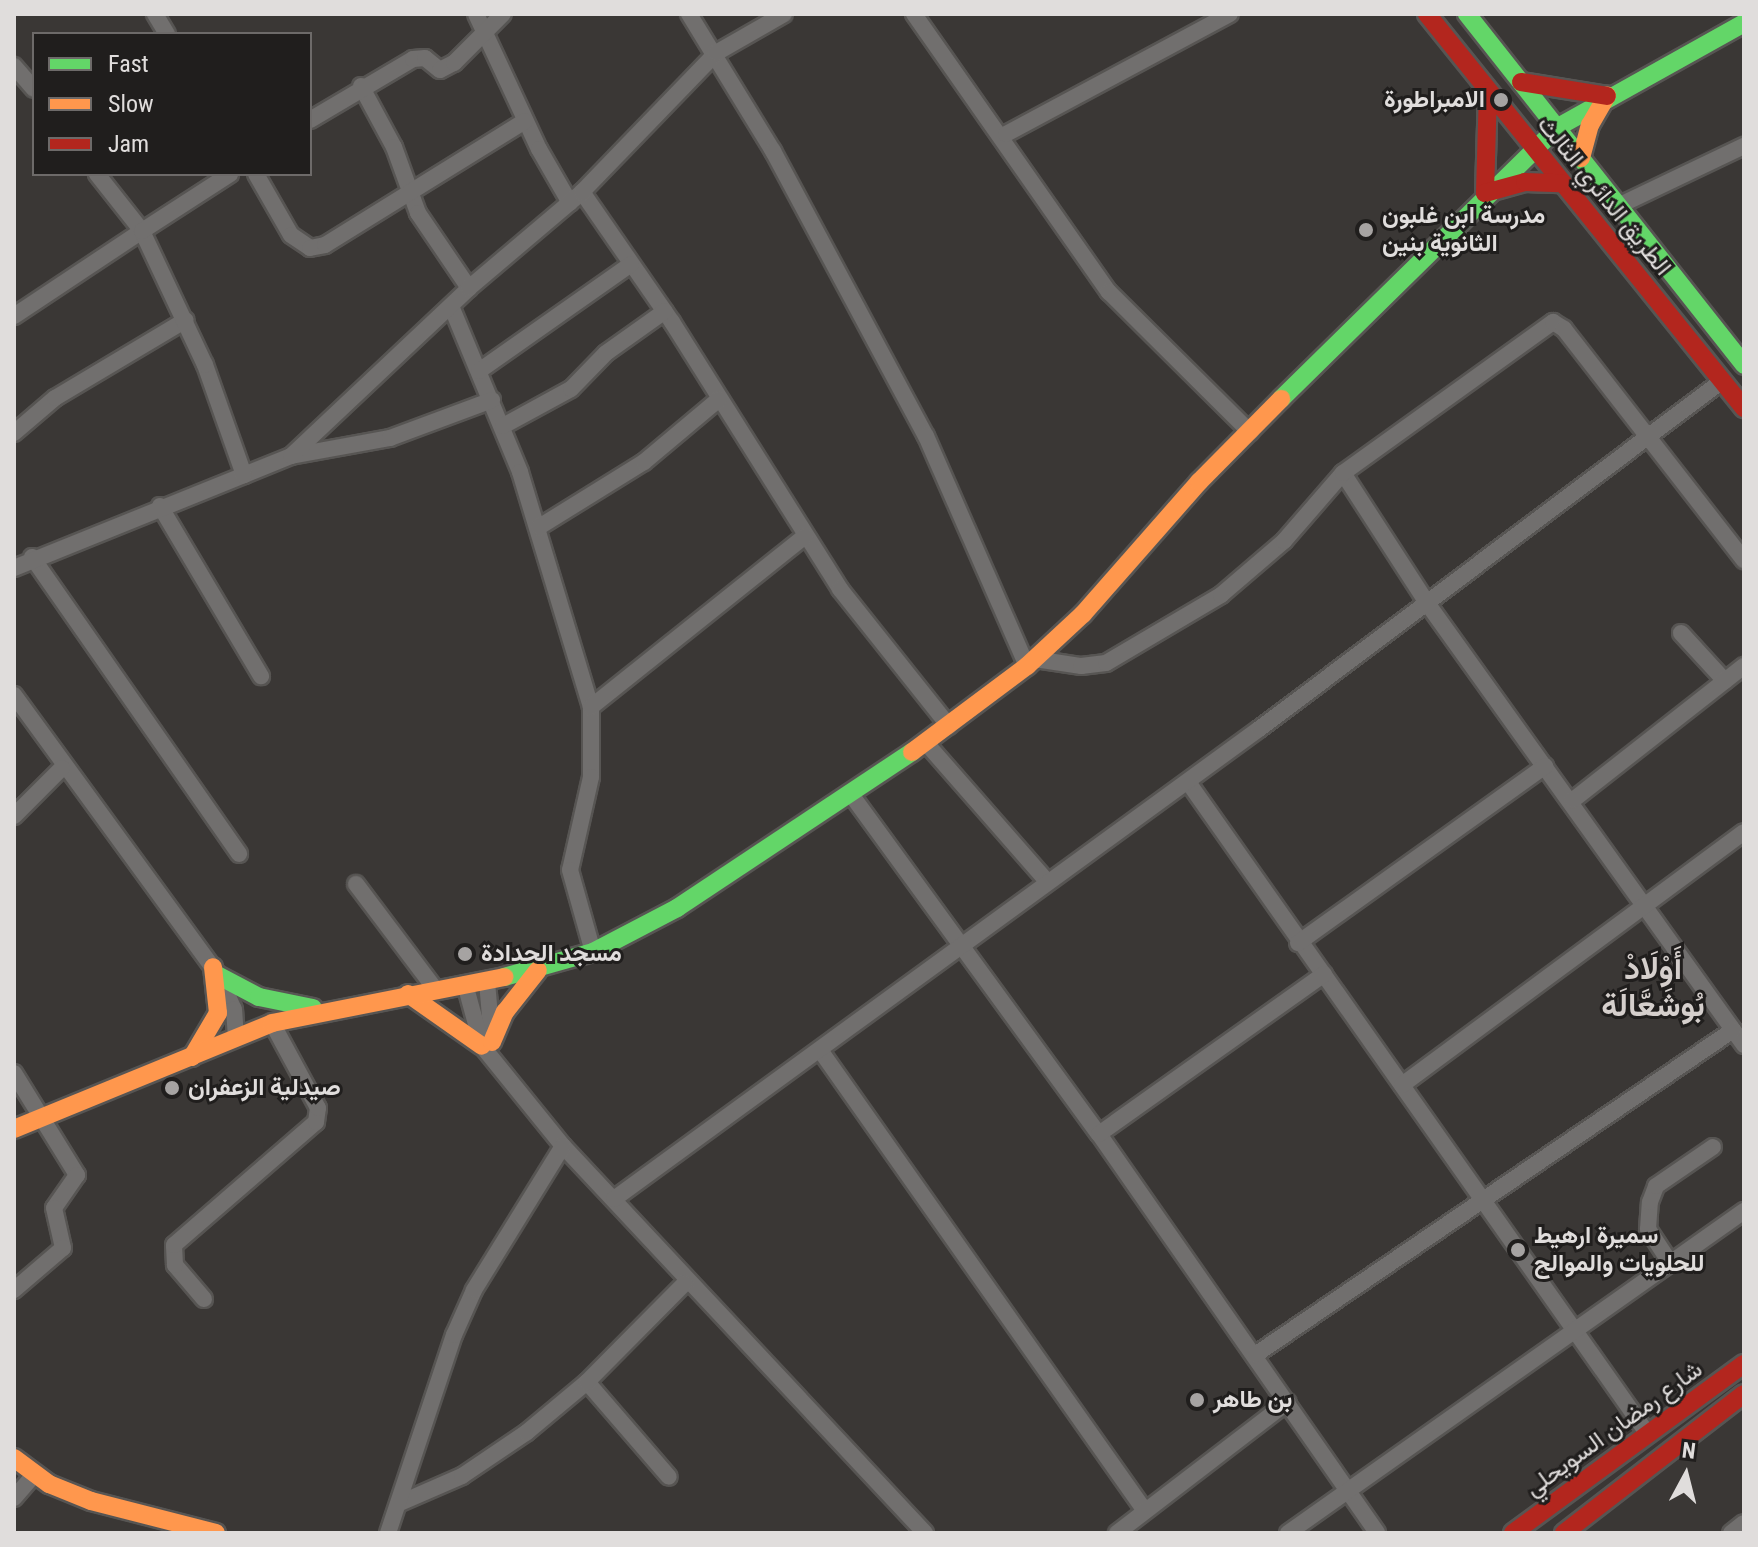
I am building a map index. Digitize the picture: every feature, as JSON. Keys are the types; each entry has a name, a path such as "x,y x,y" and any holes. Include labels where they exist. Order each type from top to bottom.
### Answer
{"street":[{"path":"155,14 166,32"},
{"path":"476,14 488,34 525,121 576,198 665,311 805,536 855,610 949,726"},
{"path":"312,119 361,86 419,57 440,70 488,34 503,14"},
{"path":"689,14 716,53 926,436 1031,663"},
{"path":"291,456 469,288 576,198 716,53 784,14"},
{"path":"914,14 1109,292 1250,432"},
{"path":"1006,134 1230,14"},
{"name":"الطريق الدائري الثالث","path":"1427,14 1744,408"},
{"name":"الطريق الدائري الثالث","path":"1467,14 1744,365"},
{"path":"14,1129 272,1023 326,1009 487,982 538,970 593,952 677,908 926,743 1031,663 1083,614 1250,432 1485,193 1558,127 1607,96 1744,23"},
{"path":"14,66 32,87"},
{"path":"1521,82 1607,96"},
{"path":"361,86 394,147 411,196 469,288"},
{"path":"1485,193 1488,91"},
{"path":"1581,158 1590,125 1607,96"},
{"path":"257,176 291,235 310,248 325,245 411,196 525,121"},
{"path":"1618,206 1744,146"},
{"path":"99,176 142,231 186,320 244,475"},
{"path":"14,316 227,176"},
{"path":"1485,193 1525,182 1561,183"},
{"path":"479,371 631,264"},
{"path":"451,306 503,426 539,527 591,707 591,777 570,870 593,952"},
{"path":"503,426 571,389 606,353 665,311"},
{"path":"14,433 55,398 186,320"},
{"path":"1031,663 1094,666 1163,631 1263,562 1343,473 1553,322 1564,329 1744,560"},
{"path":"614,1199 1047,881 1188,782 1648,440 1722,381"},
{"path":"539,527 644,462 719,399"},
{"path":"14,568 32,557 291,456 390,438 492,400"},
{"path":"1343,473 1427,603 1573,800 1744,1045"},
{"path":"160,506 261,676"},
{"path":"591,707 805,536"},
{"path":"32,557 239,854"},
{"path":"1681,633 1725,681"},
{"path":"1573,800 1744,666"},
{"path":"14,695 62,768 216,971 234,1009 236,1037"},
{"path":"926,743 1047,881"},
{"path":"1298,943 1545,766"},
{"path":"14,816 62,768"},
{"path":"1188,782 1298,943 1324,974 1486,1202 1573,1335 1647,1433"},
{"path":"850,793 1099,1134 1377,1533"},
{"path":"1402,1085 1643,904 1741,839"},
{"path":"356,884 435,989"},
{"path":"487,1044 505,1012 538,970"},
{"path":"216,971 259,997 326,1009"},
{"path":"192,1058 218,1013 216,971"},
{"path":"1099,1134 1324,974"},
{"path":"487,982 487,1044"},
{"path":"465,984 499,1068 563,1146 614,1199 685,1283 861,1459 925,1533"},
{"path":"408,994 487,1044"},
{"path":"204,1299 175,1265 174,1245 316,1122 318,1108 272,1023"},
{"path":"1255,1355 1486,1202 1733,1030"},
{"path":"820,1050 1145,1511"},
{"path":"14,1073 37,1117 66,1151 77,1175 54,1208 63,1248 14,1290"},
{"path":"388,1533 454,1335 474,1290 563,1146"},
{"path":"1671,1264 1648,1229 1650,1202 1656,1186 1713,1147"},
{"path":"1288,1533 1350,1494 1744,1211"},
{"path":"400,1503 488,1460 587,1382 685,1283"},
{"name":"شارع رمضان السويحلي","path":"1513,1533 1744,1364"},
{"path":"587,1382 669,1477"},
{"name":"شارع رمضان السويحلي","path":"1564,1533 1744,1394"},
{"path":"1117,1533 1288,1402"},
{"path":"14,1458 34,1475 151,1528 216,1533"},
{"path":"14,1498 34,1475"},
{"path":"1731,1533 1744,1523"}],"traffic: fast":[{"path":"1467,14 1744,365"},
{"path":"1281,399 1558,127 1744,23"},
{"path":"504,977 593,952 677,908 912,752"},
{"path":"219,976 259,997 313,1008"}],"traffic: slow":[{"path":"1581,158 1590,125 1607,96"},
{"path":"912,752 1027,666 1083,614 1199,482 1281,399"},
{"path":"192,1057 218,1013 213,967"},
{"path":"492,1042 505,1012 538,970"},
{"path":"14,1129 272,1023 504,977"},
{"path":"408,994 482,1046"},
{"path":"14,1458 49,1484 91,1501 216,1533"}],"traffic: jam":[{"path":"1427,14 1744,408"},
{"path":"1521,82 1607,96"},
{"path":"1488,91 1485,193 1525,182 1561,183"},
{"path":"1513,1533 1744,1364"},
{"path":"1564,1533 1744,1394"}],"place":[{"name":"الامبراطورة","path":"1501,100"},
{"name":"مدرسة ابن غلبون الثانوية بنين","path":"1366,230"},
{"name":"مسجد الحدادة","path":"465,954"},
{"name":"صيدلية الزعفران","path":"172,1088"},
{"name":"سميرة ارهيط للحلويات والموالح","path":"1518,1250"},
{"name":"بن طاهر","path":"1197,1400"}],"district":[{"name":"أَوْلَادْ بُوشَعَّالَة","path":"1653,988"}]}
